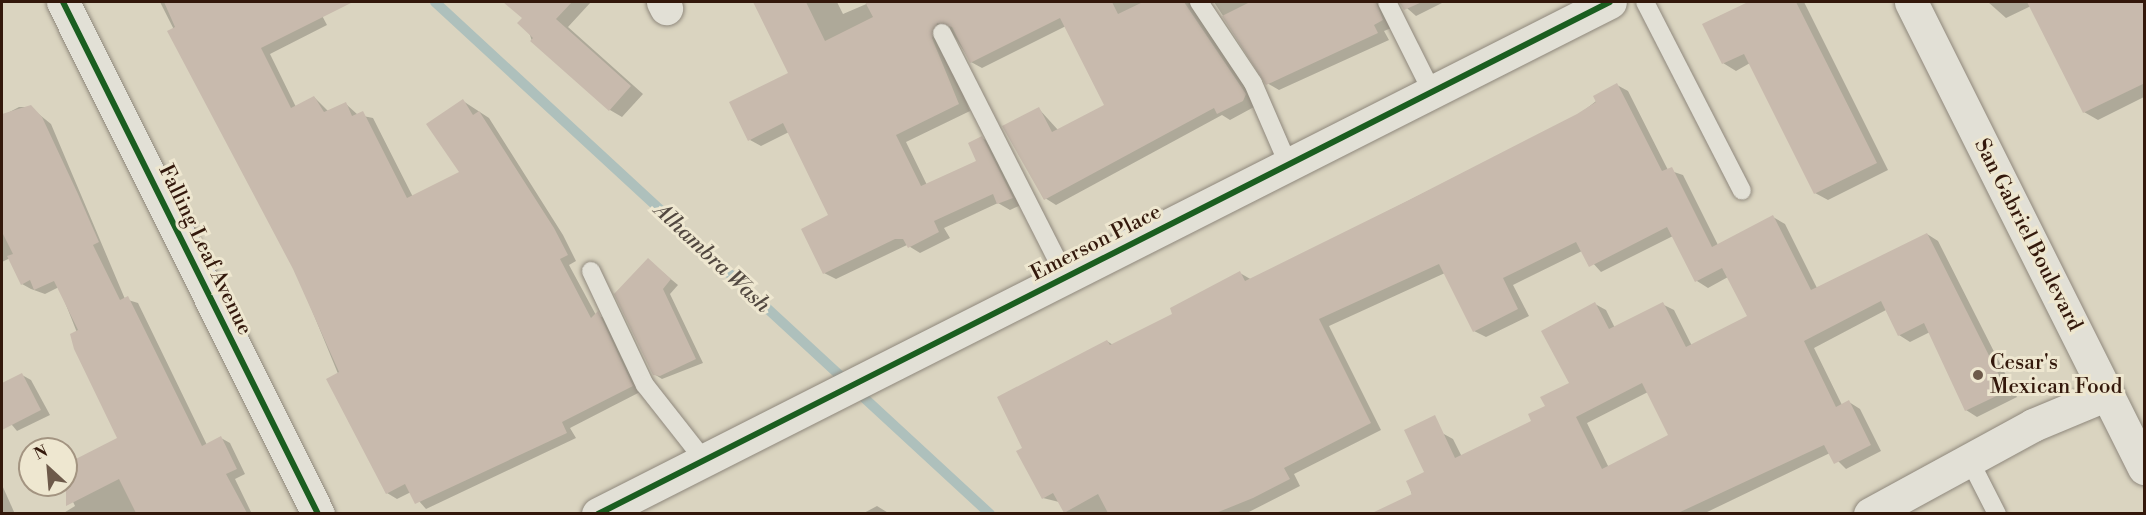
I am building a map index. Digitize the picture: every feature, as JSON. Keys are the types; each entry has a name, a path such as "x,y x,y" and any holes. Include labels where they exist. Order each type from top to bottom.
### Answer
{"street":[{"name":"Falling Leaf Avenue","path":"63,2 318,513"},
{"name":"Emerson Place","path":"598,513 1610,2"},
{"name":"San Gabriel Boulevard","path":"1911,2 2143,461"},
{"path":"1870,513 1971,463 2032,425 2107,393"}],"lane":[{"path":"1199,2 1253,83 1288,164"},
{"path":"1388,2 1432,92"},
{"path":"1645,2 1742,191"},
{"path":"942,33 1066,277"},
{"path":"591,271 645,385 704,460"},
{"path":"1971,463 1997,513"}],"building":[{"path":"164,2 353,2 261,48 291,108 314,96 324,112 346,102 352,116 363,111 407,198 459,172 426,124 463,99 473,115 479,111 554,228 568,255 560,259 591,318 598,311 633,386 562,422 567,433 415,504 405,484 386,494 326,379 339,372 293,269 167,31 175,27"},
{"path":"503,2 572,2 556,19 631,86 609,111 530,41 533,38 517,23 522,18"},
{"path":"753,2 806,2 825,41 873,17 865,2 1112,2 1118,14 1143,2 1184,2 1246,94 1243,101 1217,114 1214,108 1044,200 1002,126 1039,107 1052,132 1104,105 1060,18 970,63 952,27 937,23 932,38 959,104 896,135 921,186 976,161 968,143 982,136 1013,198 997,204 993,194 934,221 939,232 908,248 903,239 895,239 823,274 801,229 828,215 783,123 748,141 729,102 788,73"},
{"path":"1250,2 1376,2 1383,20 1374,25 1378,33 1266,85 1222,16"},
{"path":"1399,2 1422,2 1404,10"},
{"path":"1748,2 1796,2 1877,163 1814,194 1744,54 1722,64 1702,24"},
{"path":"2027,2 2145,2 2145,83 2083,113"},
{"path":"1617,83 1662,171 1672,167 1712,247 1773,215 1811,290 1927,233 2007,391 1965,411 1924,323 1898,336 1881,301 1804,341 1836,407 1849,400 1871,445 1834,464 1824,445 1678,513 1372,513 1412,494 1406,481 1424,472 1404,430 1435,415 1455,458 1531,421 1528,414 1545,406 1540,397 1569,383 1541,331 1595,302 1609,329 1663,302 1686,347 1747,316 1722,268 1695,282 1667,227 1589,267 1576,242 1503,278 1518,309 1473,332 1439,264 1319,319 1371,423 1284,468 1290,479 1253,498 1216,513 1108,513 1098,494 1064,513 1053,493 1042,499 1016,451 1022,448 997,397 1107,340 1110,345 1172,314 1170,308 1240,271 1245,281 1407,201 1577,114 1596,102 1593,96","holes":["1642,383 1668,435 1602,469 1576,417"]},
{"path":"31,105 42,117 99,242 93,245 120,300 128,296 202,446 221,436 237,469 226,474 247,513 136,513 119,479 66,506 66,497 78,497 78,458 117,438 74,349 70,334 78,330 54,281 34,290 30,280 21,285 7,256 13,254 2,232 2,114"},
{"path":"648,258 671,279 663,289 696,359 660,376 653,375 614,294"},
{"path":"22,373 41,410 2,430 2,383"}],"waterway":[{"name":"Alhambra Wash","path":"435,2 990,514"}],"cycle path":[{"path":"63,2 318,514"},
{"path":"598,514 1610,2"}],"place":[{"name":"Cesar's Mexican Food","path":"1978,375"}]}
